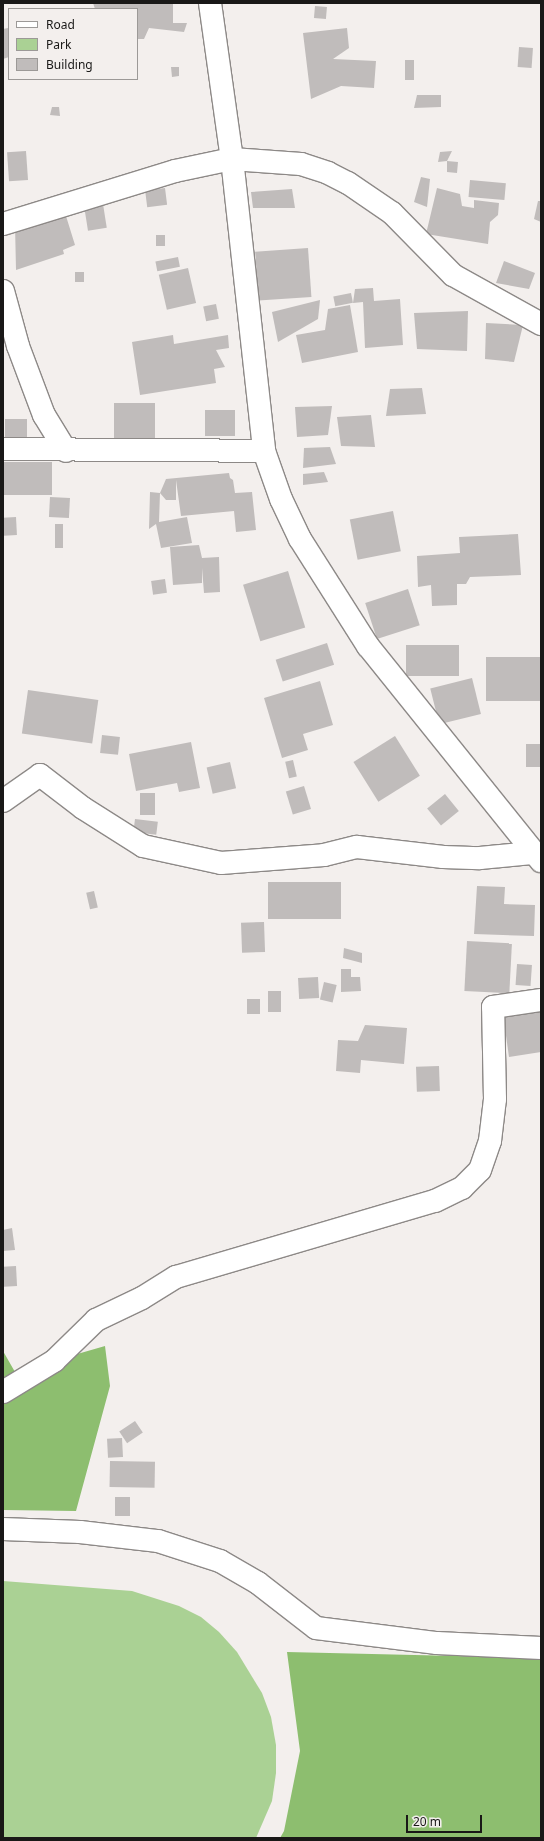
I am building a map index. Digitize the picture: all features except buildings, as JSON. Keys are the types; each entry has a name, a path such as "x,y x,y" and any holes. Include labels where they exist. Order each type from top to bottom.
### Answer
{"street":[{"path":"210,3 232,159 264,451 281,498 300,539 368,646 537,857"},
{"path":"3,224 175,171 232,159 301,164 328,173 348,183 392,213 453,275 541,324"},
{"path":"3,291 18,346 44,415 66,451"},
{"path":"3,449 66,451 264,451"},
{"path":"3,801 40,775 84,808 143,846 221,863 324,855 357,847 443,857 537,857"},
{"path":"3,1392 54,1361 96,1320 142,1298 176,1277 435,1201 462,1188 480,1170 490,1141 495,1099 493,1007 541,1000"},
{"path":"3,1529 80,1532 158,1541 220,1561 258,1584 316,1628 437,1643 541,1648"}],"green space":[{"path":"105,1346 110,1386 76,1511 3,1510 3,1351 15,1372"},
{"path":"3,1581 132,1591 179,1606 201,1617 219,1632 237,1652 262,1693 271,1717 276,1745 276,1773 272,1801 256,1838 3,1838"},
{"path":"287,1652 541,1658 541,1838 280,1838 284,1831 300,1751"}]}
